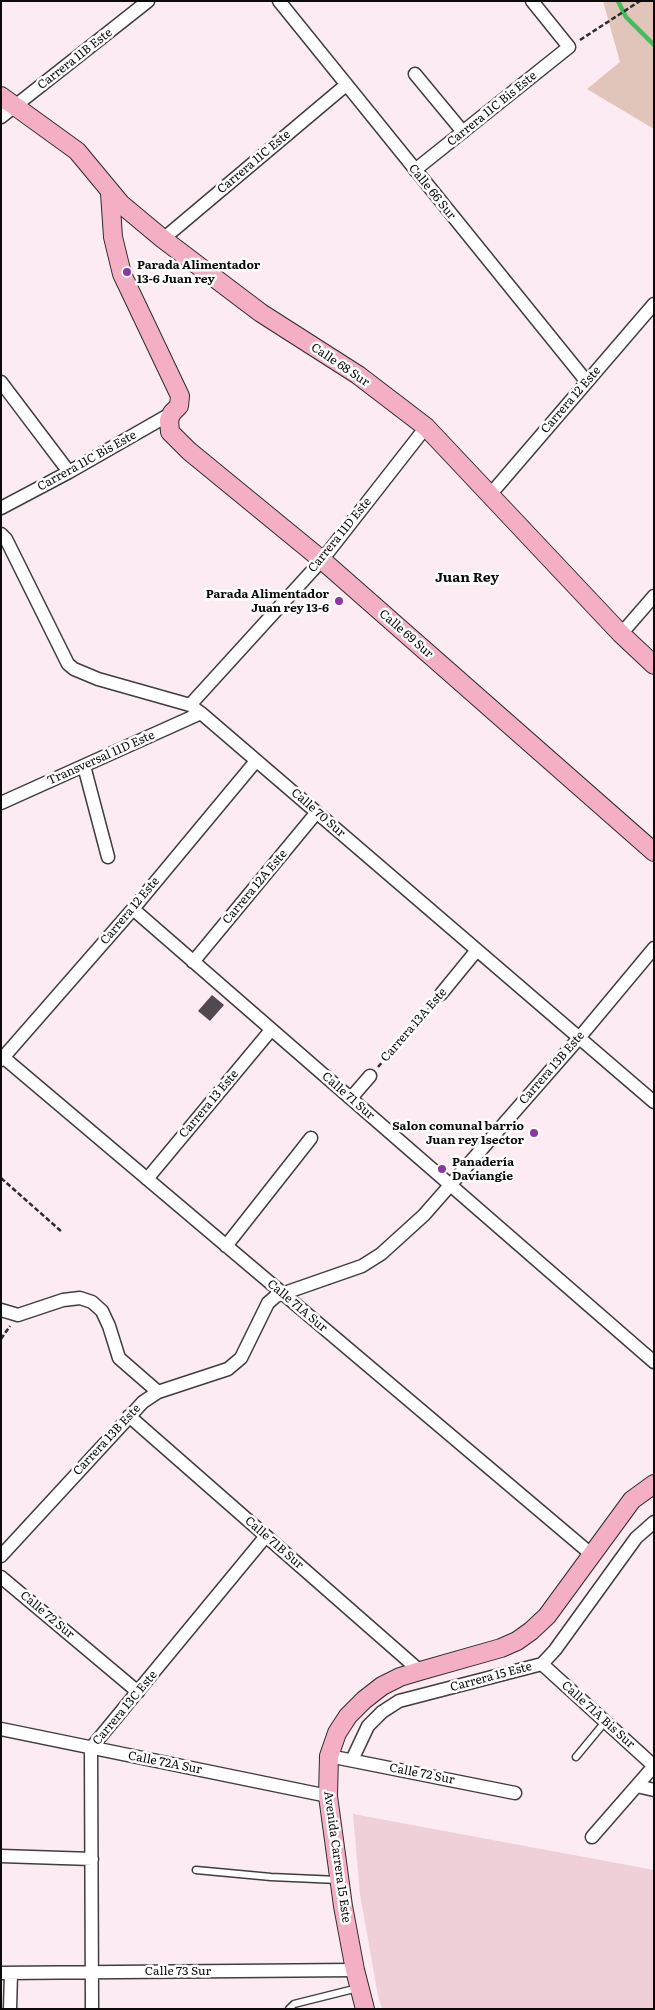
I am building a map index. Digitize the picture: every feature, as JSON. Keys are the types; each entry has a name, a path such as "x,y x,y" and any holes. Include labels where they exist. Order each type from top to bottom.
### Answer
{"street":[{"name":"Carrera 11B Este","path":"1,117 8,101 148,1"},
{"name":"Calle 66 Sur","path":"279,1 587,382"},
{"path":"532,1 569,48"},
{"name":"Carrera 11C Bis Este","path":"415,170 569,48"},
{"path":"414,74 463,132"},
{"name":"Carrera 11C Este","path":"163,239 346,85"},
{"name":"Calle 68 Sur","path":"8,101 77,151 110,193 163,239 261,313 358,375 426,427 621,634 654,665"},
{"path":"110,193 113,238 122,274 180,396 179,406 172,413"},
{"name":"Carrera 12 Este","path":"489,496 654,304"},
{"path":"1,382 69,472"},
{"name":"Carrera 11C Bis Este","path":"1,508 69,472 172,413"},
{"name":"Calle 69 Sur","path":"172,413 169,426 174,436 189,451 322,560 654,852"},
{"name":"Carrera 11D Este","path":"190,705 322,560 426,427"},
{"name":"Calle 70 Sur","path":"1,534 6,539 68,664 74,669 98,679 190,705 201,712 654,1102"},
{"path":"621,634 654,596"},
{"name":"Transversal 11D Este","path":"1,803 201,712"},
{"name":"Carrera 12 Este","path":"2,1059 133,909 256,760"},
{"path":"84,766 108,857"},
{"name":"Carrera 12A Este","path":"193,962 317,812"},
{"name":"Calle 71 Sur","path":"133,909 654,1362"},
{"name":"Carrera 13B Este","path":"1,1556 143,1402 158,1392 228,1369 241,1358 268,1303 282,1293 326,1280 362,1266 381,1254 424,1215 579,1038 654,948"},
{"name":"Carrera 13A Este","path":"441,994 477,950"},
{"name":"Carrera 13 Este","path":"147,1179 272,1030"},
{"name":"Calle 71A Sur","path":"2,1059 591,1554"},
{"path":"351,1098 370,1076"},
{"path":"226,1246 311,1138"},
{"path":"1,1310 18,1315 62,1300 80,1298 92,1302 102,1311 119,1358 158,1392"},
{"name":"Calle 71B Sur","path":"129,1416 420,1671"},
{"name":"Avenida Carrera 15 Este","path":"365,2009 355,1970 339,1880 328,1796 329,1756 342,1724 364,1700 382,1686 400,1677 482,1654 517,1641 531,1631 547,1616 632,1500 654,1484"},
{"name":"Carrera 15 Este","path":"352,1760 368,1726 382,1712 400,1701 542,1664 555,1650 636,1538 653,1525"},
{"name":"Carrera 13C Este","path":"92,2009 91,1748 266,1536"},
{"name":"Calle 72 Sur","path":"1,1577 138,1692"},
{"name":"Calle 71A Bis Sur","path":"542,1664 654,1766"},
{"name":"Calle 72A Sur","path":"1,1729 328,1796"},
{"name":"Calle 72 Sur","path":"329,1756 515,1793"},
{"path":"592,1837 654,1766"},
{"path":"637,1786 654,1790"},
{"path":"1,1856 92,1859"},
{"name":"Calle 73 Sur","path":"6,1973 355,1970"},
{"path":"6,1973 10,2009"}],"lane":[{"path":"576,1757 605,1722"},
{"path":"196,1870 271,1877 339,1880"},
{"path":"289,2009 294,2004 359,1988"}],"path":[{"path":"569,48 640,1"},
{"name":"Carrera 13A Este","path":"370,1076 441,994"},
{"path":"1,1178 62,1232"}],"shaded area":[{"path":"603,1 654,1 654,129 587,89 620,62"},
{"path":"353,1814 654,1870 654,2009 382,2009 360,1894"}],"building":[{"path":"212,995 224,1005 210,1021 198,1011"}],"waterway":[{"path":"618,1 626,17 654,45"}],"place":[{"name":"Parada Alimentador 13-6 Juan rey","path":"127,272"},
{"name":"Parada Alimentador Juan rey 13-6","path":"339,601"},
{"name":"Salon comunal barrio Juan rey 1sector","path":"534,1133"},
{"name":"Panadería Daviangie","path":"442,1169"}],"district":[{"name":"Juan Rey","path":"467,578"}]}
